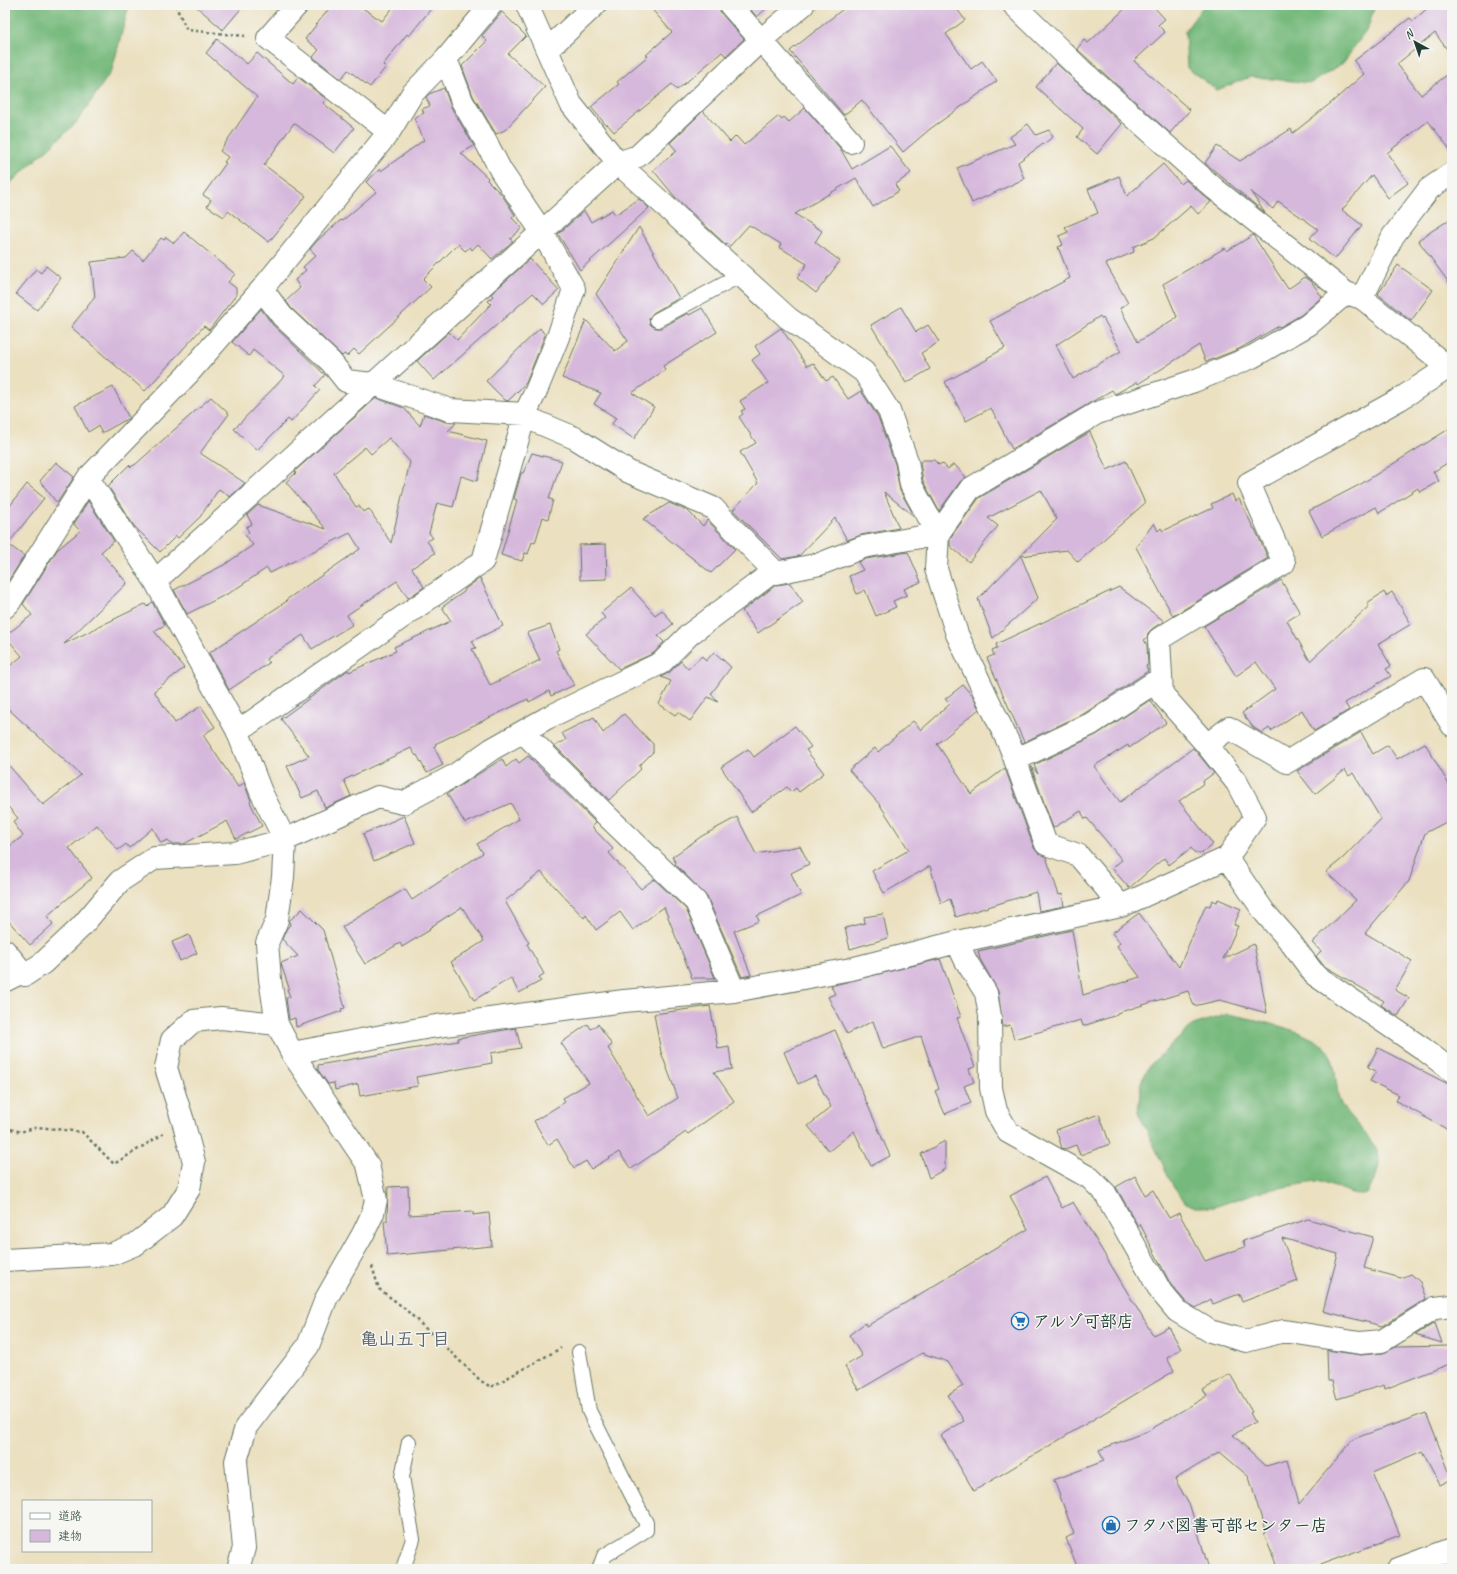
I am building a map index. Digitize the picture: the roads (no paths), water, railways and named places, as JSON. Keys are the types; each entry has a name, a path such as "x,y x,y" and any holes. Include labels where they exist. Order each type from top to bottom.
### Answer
{"main road":[{"path":"297,5 268,38 389,132"},
{"path":"5,607 88,478 186,375 262,289 389,132 412,94 446,59 491,5"},
{"path":"527,5 571,104 618,163 788,318 864,372 889,411 906,461 911,484 938,534 936,569 957,634 1010,746 1046,844 1078,855 1121,906"},
{"path":"547,50 595,5"},
{"path":"730,5 762,39 851,142"},
{"path":"155,581 618,163 638,156 762,39 803,5"},
{"path":"292,1053 430,1027 624,1001 734,991 851,969 958,942 1121,906 1227,858 1255,818 1237,783 1207,745 1162,694 1159,640 1284,563 1249,483 1400,399 1450,368 1215,189 1081,70 1014,5"},
{"path":"237,730 250,723 483,561 525,414 558,338 574,289 542,232 501,171 486,140 462,101 446,59"},
{"path":"262,289 282,316 331,362 346,381 373,384 450,410 525,414 530,419 575,438 630,472 713,508 776,573 820,564 863,547 938,534 970,489 1097,413 1194,381 1252,357 1308,325 1354,296 1393,236 1429,189 1452,173"},
{"path":"88,478 155,581 237,730 261,792 284,840 283,877 277,920 267,943 268,965 277,1024 292,1053 368,1166 376,1200 373,1212 363,1234 326,1299 308,1346 246,1427 236,1461 244,1548 238,1569"},
{"path":"5,951 25,975 43,963 81,927 120,881 155,858 235,853 284,840 378,797 403,803 455,775 492,749 547,718 661,663 690,634 774,571"},
{"path":"1015,760 1091,724 1161,678"},
{"path":"1207,745 1229,728 1287,762 1424,679 1452,725"},
{"path":"523,732 696,902 734,991"},
{"path":"1227,858 1265,913 1288,939 1315,975 1422,1048 1452,1071"},
{"path":"958,942 966,961 986,993 990,1016 990,1088 996,1111 1008,1132 1090,1178 1105,1193 1160,1292 1177,1311 1210,1331 1246,1341 1284,1332 1360,1343 1382,1341 1435,1308 1452,1306"},
{"path":"5,1260 112,1254 136,1244 172,1216 189,1189 194,1162 184,1121 166,1068 172,1040 194,1021 221,1018 277,1024"},
{"path":"1398,1569 1452,1549"}],"lane":[{"path":"657,320 741,275"},
{"path":"5,985 25,975"},
{"path":"579,1352 589,1411 646,1523 646,1530 604,1556 600,1567 602,1569"},
{"path":"403,1569 413,1538 402,1477 409,1442"}],"place":[{"name":"アルゾ可部店","path":"1020,1321"},
{"name":"フタバ図書可部センター店","path":"1111,1525"}],"district":[{"name":"亀山五丁目","path":"405,1339"}]}
